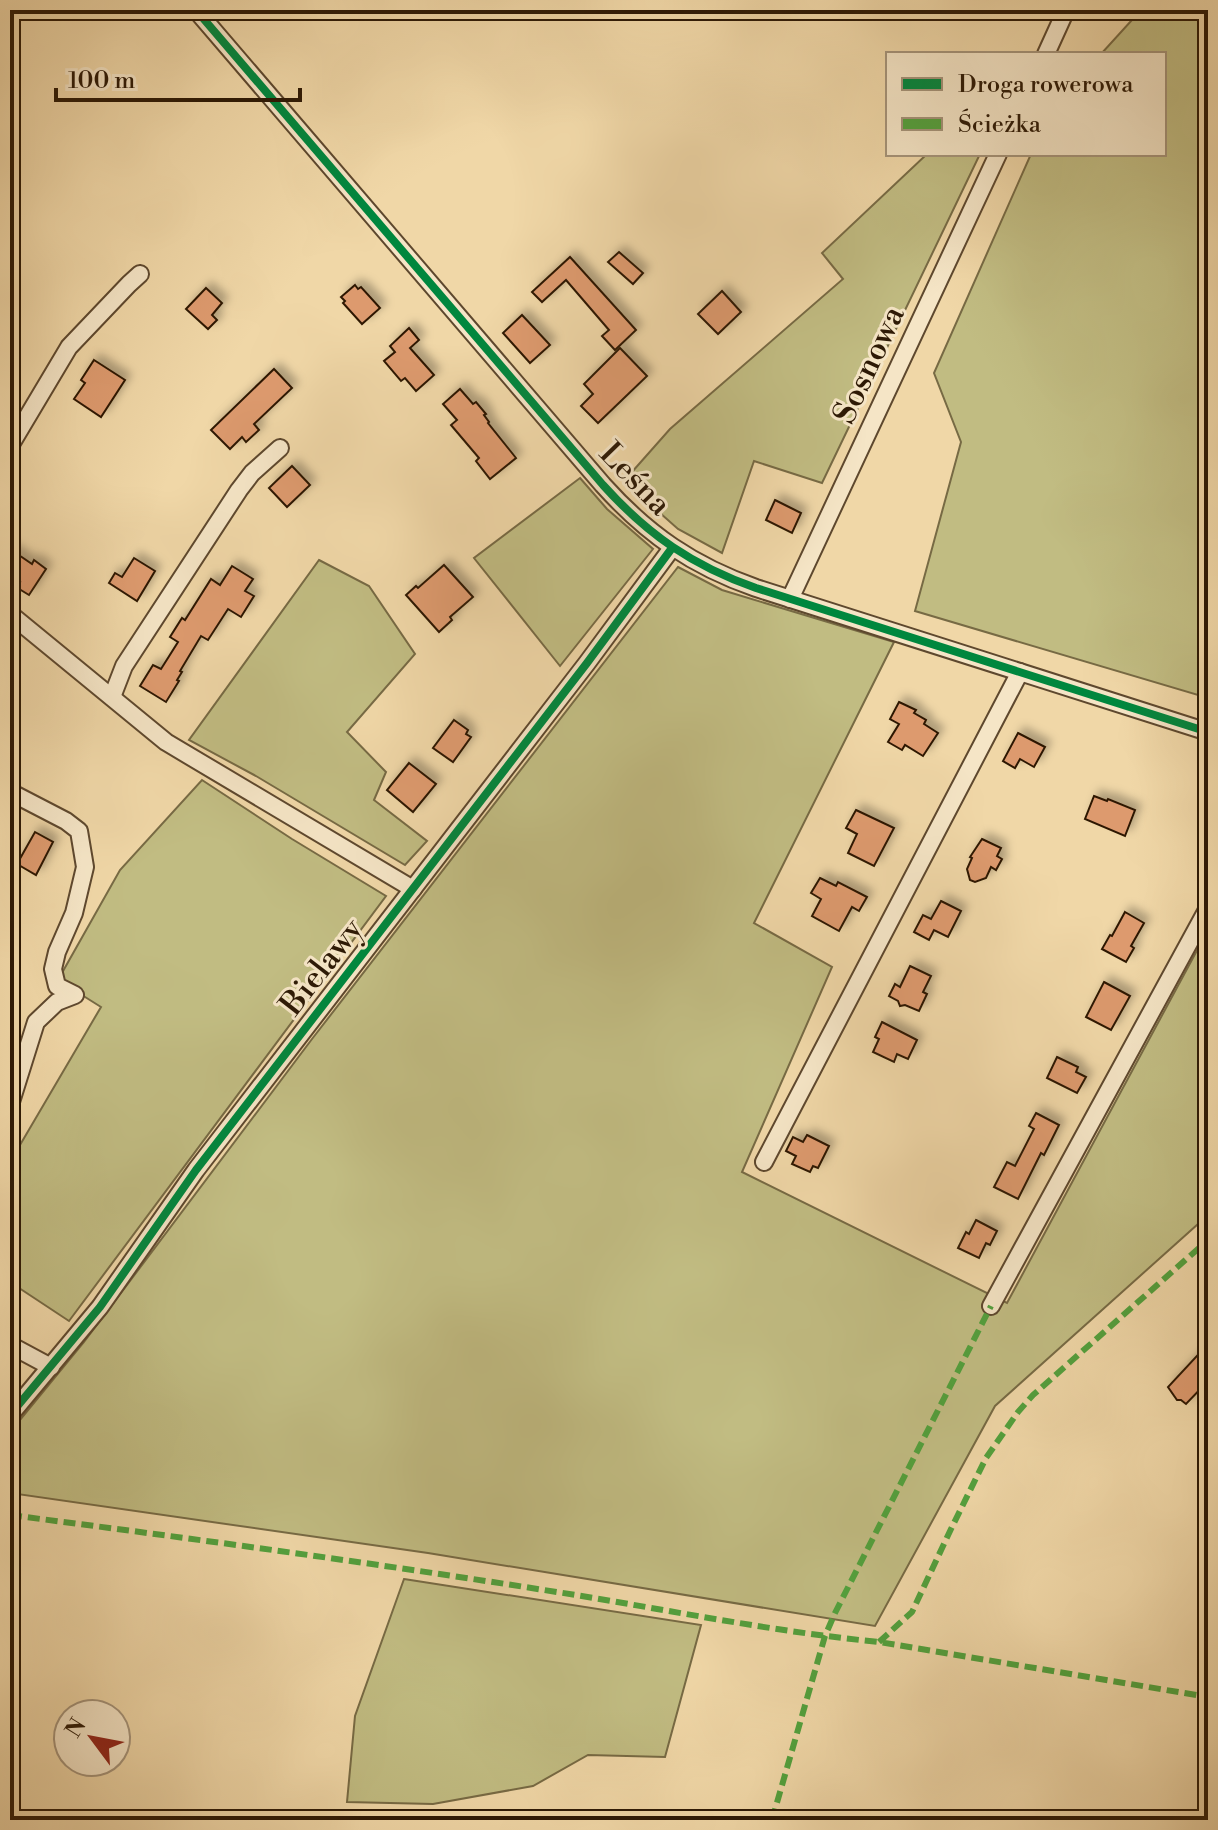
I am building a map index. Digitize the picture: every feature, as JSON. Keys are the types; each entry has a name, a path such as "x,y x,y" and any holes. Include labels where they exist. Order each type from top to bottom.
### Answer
{"street":[{"name":"Leśna","path":"196,10 612,494 635,518 672,548 716,572 790,599 1208,732"},
{"path":"1047,52 1066,10"},
{"name":"Sosnowa","path":"790,599 997,156"},
{"path":"10,446 69,347 140,274"},
{"path":"112,697 124,666 239,490 252,473 280,448"},
{"name":"Bielawy","path":"10,1415 100,1307 205,1158 587,663 672,548"},
{"path":"10,614 166,742 413,889"},
{"path":"764,1162 1020,672"},
{"path":"10,792 79,831 85,867 74,913 53,969 57,986 75,995 57,1002 36,1022 10,1105"},
{"path":"991,1306 1208,908"},
{"path":"10,1345 51,1367"}],"shaded area":[{"path":"1141,10 1208,10 1208,698 915,611 961,442 934,373 1030,156 1166,156 1166,52 1103,52"},
{"path":"925,156 979,156 822,483 754,461 722,553 678,529 624,481 670,429 843,279 822,253"},
{"path":"580,478 607,509 653,549 560,666 474,558"},
{"path":"319,560 369,586 415,654 347,732 386,772 374,800 427,841 405,865 256,776 189,740"},
{"path":"678,567 722,590 894,642 754,923 832,967 742,1172 1007,1303 1208,930 1208,1215 995,1406 875,1626 428,1553 10,1493 10,1432 84,1342 312,1039"},
{"path":"202,780 386,896 69,1321 10,1282 10,1162 101,1007 58,980 120,870"},
{"path":"404,1579 701,1625 665,1757 588,1755 533,1786 433,1804 347,1802 355,1716"}],"building":[{"path":"619,252 643,273 633,284 608,262"},
{"path":"570,257 636,330 615,350 602,336 609,330 566,280 542,302 532,292"},
{"path":"355,285 358,289 361,287 380,308 362,324 341,297"},
{"path":"206,288 222,303 212,315 217,320 208,329 186,309"},
{"path":"722,291 741,312 718,334 698,314"},
{"path":"522,315 550,345 530,363 503,333"},
{"path":"409,328 419,340 410,348 434,375 416,391 405,378 401,381 384,361 395,352 390,346"},
{"path":"620,348 647,376 598,423 581,406 593,394 584,384"},
{"path":"94,360 125,380 101,417 74,399 85,383 81,380"},
{"path":"274,369 292,388 254,424 259,430 246,442 242,437 230,449 211,430"},
{"path":"460,389 486,414 488,423 516,458 490,479 476,461 479,458 451,425 457,420 443,404"},
{"path":"292,466 310,485 287,507 269,488"},
{"path":"775,500 801,513 792,533 766,520"},
{"path":"10,549 32,564 34,560 46,569 29,595 16,587 20,582 10,575"},
{"path":"134,558 155,571 137,601 109,583 115,573 122,577"},
{"path":"444,565 473,597 450,617 452,620 439,632 406,595"},
{"path":"232,566 253,579 245,591 254,596 241,617 228,609 208,640 201,636 166,702 140,686 153,665 161,669 178,642 170,637 182,618 185,620 211,579 220,585"},
{"path":"899,702 916,710 914,713 926,720 924,724 938,733 923,756 905,745 902,750 888,742 899,724 890,719"},
{"path":"454,720 468,730 466,734 471,737 453,762 433,748"},
{"path":"1018,733 1045,747 1034,767 1020,759 1015,768 1003,761"},
{"path":"409,763 436,784 413,812 387,790"},
{"path":"1094,796 1135,810 1125,836 1085,819"},
{"path":"856,810 894,828 874,866 848,853 857,834 846,828"},
{"path":"35,832 53,842 36,875 17,864"},
{"path":"982,839 1001,848 997,856 1002,859 996,870 991,867 986,878 975,882 970,880 967,869 970,857"},
{"path":"820,878 836,886 838,882 867,897 859,911 852,907 839,931 812,916 821,899 811,893"},
{"path":"941,901 961,911 948,937 934,930 929,940 914,932 923,915 931,919"},
{"path":"1125,912 1144,923 1126,962 1102,949"},
{"path":"910,966 931,976 919,1011 900,1006 889,996 895,984 900,987"},
{"path":"1104,982 1130,996 1111,1030 1086,1017"},
{"path":"882,1022 917,1040 908,1059 897,1054 894,1062 873,1052"},
{"path":"1057,1057 1078,1067 1076,1072 1086,1077 1077,1093 1047,1078"},
{"path":"1036,1113 1059,1125 1018,1199 994,1187 1007,1162 1015,1166 1034,1129 1029,1126"},
{"path":"807,1135 829,1146 818,1168 813,1166 810,1172 792,1164 796,1156 786,1151 793,1137 803,1142"},
{"path":"976,1220 997,1231 990,1245 986,1243 979,1258 958,1248"},
{"path":"1208,1344 1208,1381 1186,1404 1177,1400 1168,1387"}],"marked path":[{"path":"879,1642 912,1612 986,1458 1018,1412 1033,1395 1208,1240"},
{"path":"772,1820 825,1636 991,1306"},
{"path":"10,1515 477,1580 1208,1697"}],"cycle path":[{"path":"196,10 603,485 637,519 673,547 712,570 756,588 1208,732"},
{"path":"10,1415 100,1307 196,1170 672,548"}]}
